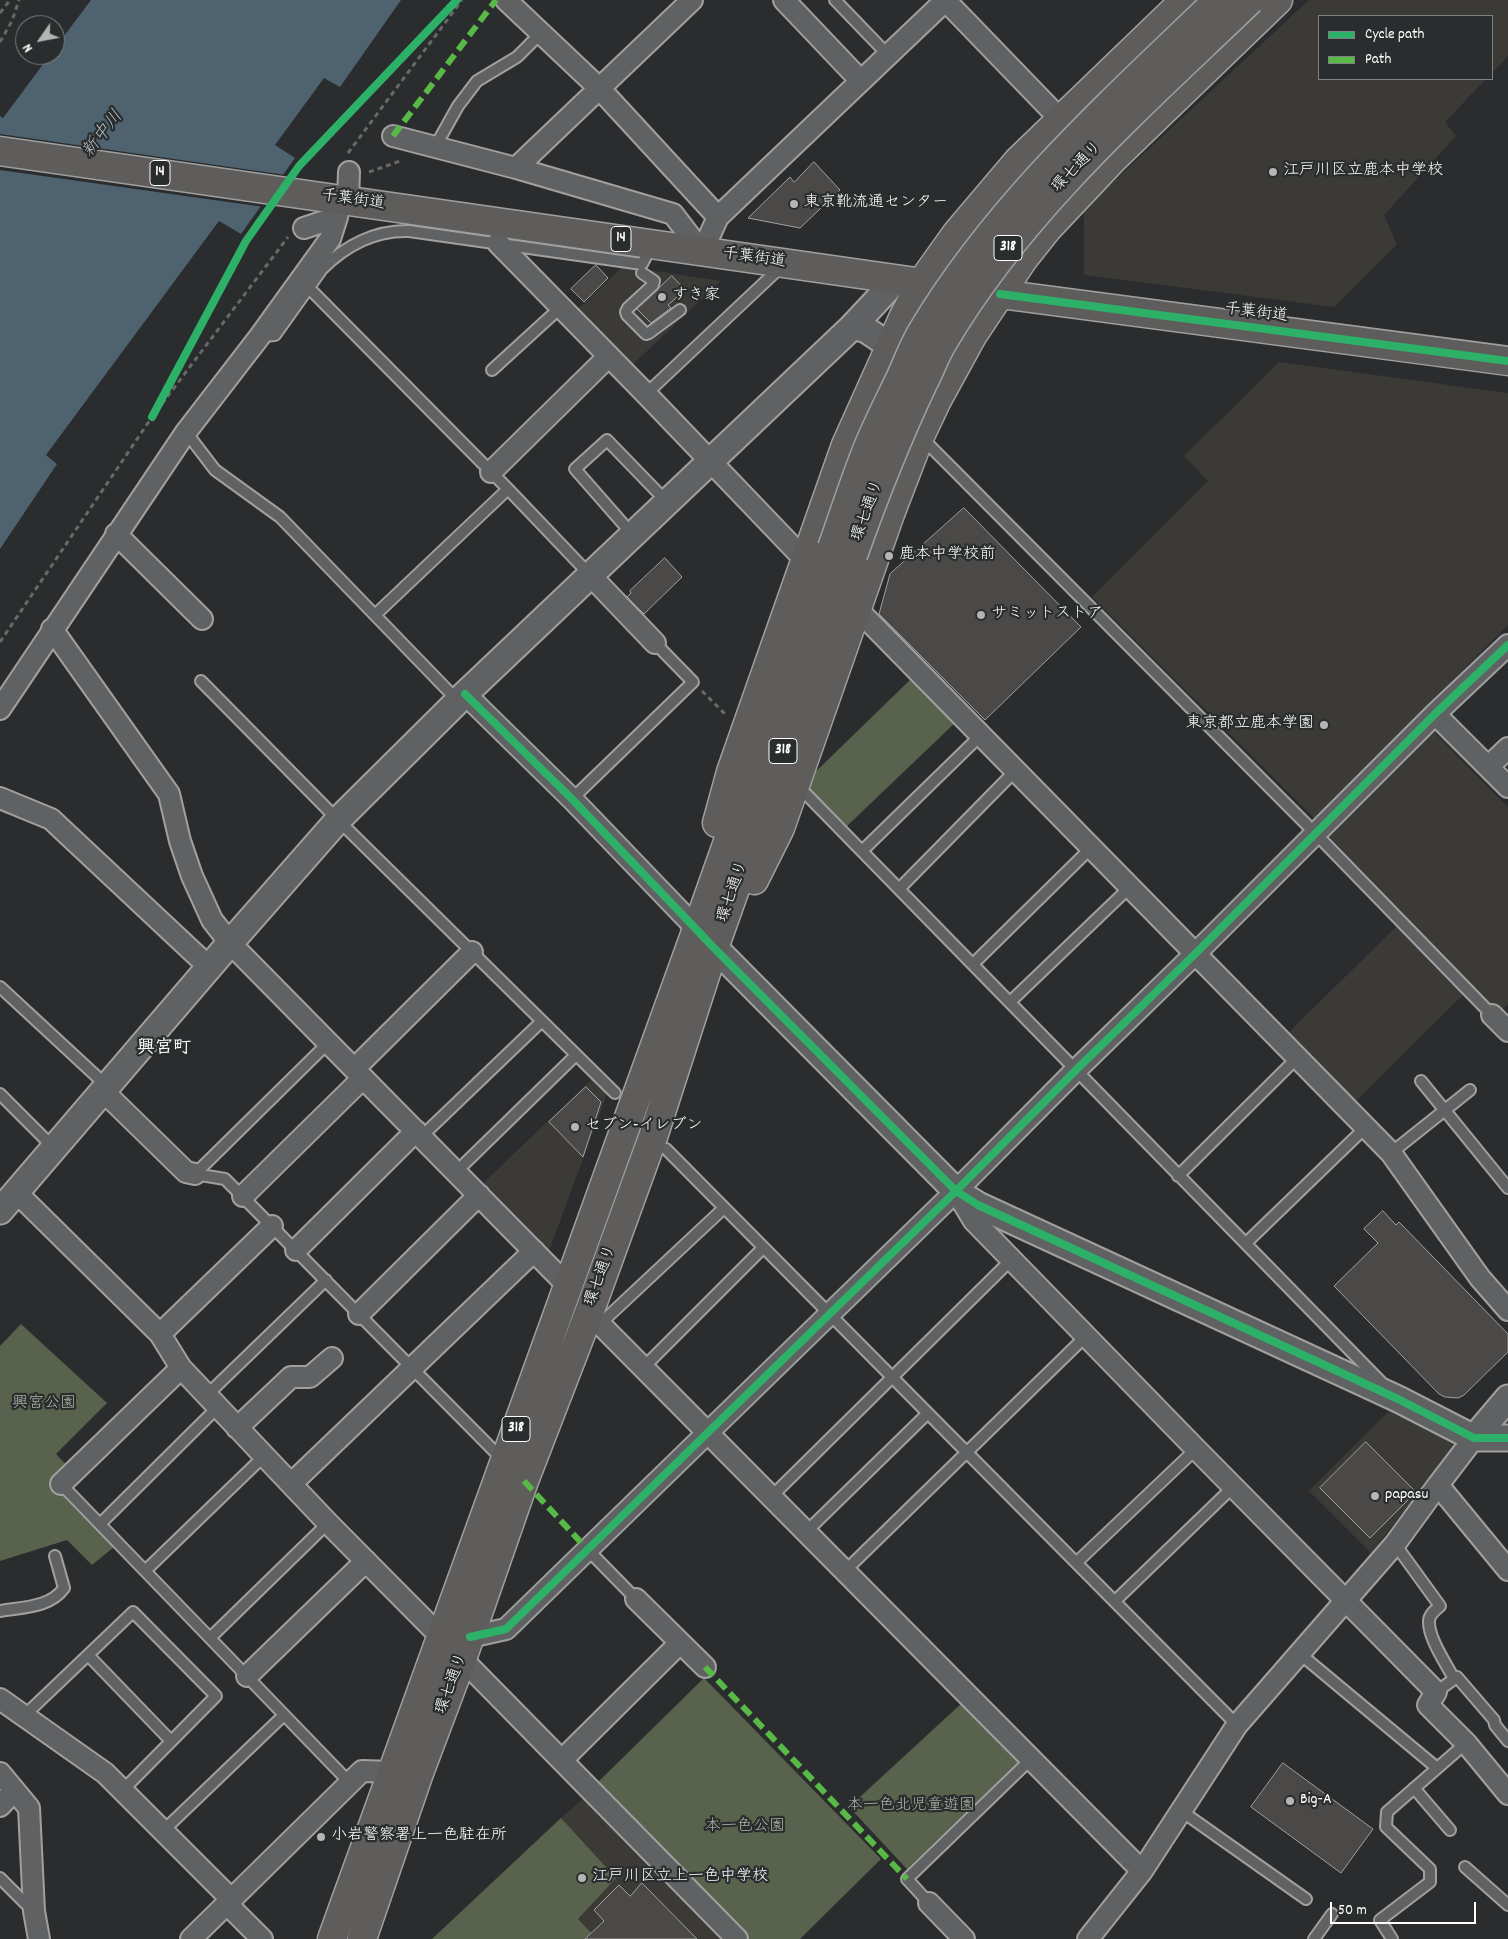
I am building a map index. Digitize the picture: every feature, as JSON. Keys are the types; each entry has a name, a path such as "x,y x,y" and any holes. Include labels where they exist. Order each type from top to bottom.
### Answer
{"main road":[{"path":"705,939 711,848 731,772 846,445 890,346 910,281 957,233 1018,162 1185,0"},
{"name":"環七通り","path":"332,1935 567,1285 705,939 842,551 865,455 885,410 922,333 992,230 1092,121 1218,0"},
{"name":"環七通り","path":"842,551 886,465 942,344 972,296 1047,200 1250,0"},
{"path":"705,939 754,878 780,828 890,514 920,436 953,369 1000,294 1047,229 1113,159 1278,0"},
{"name":"千葉街道","path":"0,151 336,203 653,244 1000,294 1508,361"},
{"name":"環七通り","path":"365,1934 419,1773 466,1648 524,1481 594,1318 653,1137 705,939"}],"street":[{"path":"506,0 599,88 718,217"},
{"path":"516,168 692,0"},
{"path":"784,0 861,81"},
{"path":"393,136 516,168 673,214 702,252 718,217 946,0 1061,120"},
{"path":"0,709 186,432 260,336 330,239 336,203 349,172"},
{"path":"298,230 336,203"},
{"path":"498,243 806,561"},
{"path":"0,1211 338,820 461,697 710,460 852,327 910,281"},
{"path":"852,327 865,329 890,346"},
{"path":"491,472 609,356"},
{"path":"116,534 202,619"},
{"path":"590,575 654,643"},
{"path":"858,609 1391,1153 1480,1278 1508,1310"},
{"path":"52,629 169,794 180,842 192,876 212,920 230,943 567,1285"},
{"path":"737,1939 562,1760 466,1648 506,1630 830,1315 1435,714 1508,645"},
{"path":"461,697 572,800 705,939 956,1191 978,1205 1398,1399 1474,1438 1508,1438"},
{"path":"1435,714 1508,787"},
{"path":"1488,767 1508,748"},
{"path":"0,798 51,819 210,968"},
{"path":"243,1196 472,952"},
{"path":"1492,1015 1508,1031"},
{"path":"105,1088 186,1172 195,1174"},
{"path":"296,1250 419,1134"},
{"path":"956,1191 974,1221 1436,1692 1428,1705 1466,1743 1508,1794"},
{"path":"17,1192 160,1334 181,1368 328,1523 441,1637"},
{"path":"359,1314 479,1195"},
{"path":"160,1334 272,1226"},
{"path":"291,1484 534,1251"},
{"path":"594,1318 1142,1871"},
{"path":"237,1428 291,1377 310,1378 332,1358"},
{"path":"61,1484 181,1368"},
{"path":"1088,1939 1142,1871 1237,1725 1395,1544 1474,1438 1508,1398"},
{"path":"1438,1485 1508,1570"},
{"path":"247,1676 366,1561"},
{"path":"636,1598 705,1667"},
{"path":"562,1760 680,1643"},
{"path":"0,1700 105,1773 163,1831 262,1939"},
{"path":"191,1939 362,1771 392,1772"},
{"path":"0,1773 29,1808 34,1911 39,1939"},
{"path":"0,1806 14,1791"},
{"path":"930,1903 964,1939"}],"lane":[{"path":"835,0 888,55"},
{"path":"435,147 458,106 477,81 517,57 541,33"},
{"path":"260,336 275,335 308,287 331,260 352,245 365,238 379,234 409,231 642,264 653,244"},
{"path":"646,394 784,264"},
{"path":"642,273 654,280 653,285 626,312 646,334 649,334 680,310"},
{"path":"308,287 508,489 590,575"},
{"path":"492,370 561,307"},
{"path":"873,383 920,436 1316,834 1492,1015"},
{"path":"186,432 215,470 280,517 375,615 461,697"},
{"path":"632,534 575,469 581,463 607,440 667,502"},
{"path":"375,615 508,489"},
{"path":"572,800 693,682 654,643"},
{"path":"201,681 338,820 616,1093"},
{"path":"862,851 981,735"},
{"path":"900,889 1016,770"},
{"path":"806,794 1398,1399"},
{"path":"973,964 1092,847"},
{"path":"1010,1002 1131,886"},
{"path":"0,987 105,1088"},
{"path":"419,1134 542,1021"},
{"path":"195,1174 328,1043"},
{"path":"456,1172 576,1055"},
{"path":"1178,1176 1297,1058"},
{"path":"1421,1081 1508,1188"},
{"path":"1391,1153 1470,1090"},
{"path":"0,1094 54,1148"},
{"path":"1246,1243 1366,1127"},
{"path":"666,1149 965,1453 1077,1562 1237,1725"},
{"path":"195,1174 225,1179 504,1461"},
{"path":"594,1318 724,1208"},
{"path":"643,1368 763,1248"},
{"path":"771,1497 1012,1259"},
{"path":"100,1524 326,1280"},
{"path":"845,1572 1086,1336"},
{"path":"806,1532 927,1414"},
{"path":"1077,1562 1196,1449"},
{"path":"145,1571 264,1456"},
{"path":"61,1484 350,1783"},
{"path":"1115,1601 1233,1487"},
{"path":"210,1638 328,1523"},
{"path":"1395,1544 1440,1606 1432,1613 1428,1620 1430,1634 1454,1679"},
{"path":"588,1550 636,1598"},
{"path":"0,1611 48,1603 59,1596 64,1588 55,1556"},
{"path":"24,1716 133,1612 216,1696 123,1790"},
{"path":"1299,1653 1437,1768"},
{"path":"88,1655 171,1741"},
{"path":"1436,1692 1457,1677 1494,1720 1495,1725 1508,1741"},
{"path":"163,1831 284,1715"},
{"path":"1392,1939 1380,1920 1430,1882 1430,1869 1386,1828 1387,1812 1466,1743"},
{"path":"930,1903 907,1879 1031,1759"},
{"path":"1414,1788 1450,1830"},
{"path":"1180,1810 1306,1899"},
{"path":"1466,1866 1508,1905"},
{"path":"0,1878 34,1911"},
{"path":"1314,1939 1332,1914"}],"path":[{"path":"0,12 10,0"},
{"path":"0,42 12,21 19,0"},
{"path":"430,29 457,0"},
{"path":"435,147 356,177 340,166 349,150 462,0"},
{"path":"0,642 152,417 298,230"},
{"path":"152,417 176,373"},
{"path":"693,682 731,720"}],"shaded area":[{"name":"江戸川区立鹿本中学校","path":"1309,0 1508,0 1508,56 1493,72 1493,15 1318,15 1318,80 1485,80 1445,122 1456,136 1384,215 1397,244 1334,307 1084,275 1084,209"},
{"path":"623,266 721,281 629,368 574,313"},
{"name":"東京都立鹿本学園","path":"1279,362 1508,393 1508,625 1419,714 1508,807 1508,1004 1498,1014 1472,986 1355,1102 1287,1034 1406,917 1330,838 1311,815 1092,597 1208,481 1184,456"},
{"path":"592,1079 607,1094 546,1259 478,1188"},
{"path":"1391,1409 1454,1440 1456,1445 1371,1553 1309,1491"},
{"name":"江戸川区立上一色中学校","path":"587,1795 728,1939 432,1939 561,1818"}],"green space":[{"path":"913,677 957,721 847,826 804,783"},
{"name":"興宮公園","path":"21,1324 107,1403 56,1454 70,1469 56,1482 114,1547 92,1565 67,1540 0,1561 0,1346"},
{"name":"本一色公園","path":"704,1678 881,1859 800,1939 747,1939 596,1784"},
{"name":"本一色北児童遊園","path":"963,1702 1019,1761 907,1869 849,1807"},
{"path":"561,1818 616,1878 578,1919 597,1939 432,1939"}],"water":[{"name":"新中川","path":"91,0 401,0 340,87 324,78 275,145 295,158 241,234 219,221 46,455 57,464 0,549 0,116 3,118 43,65 65,65 65,35"}],"pier":[{"path":"0,134 286,175 264,207 0,170"}],"building":[{"name":"東京靴流通センター","path":"814,162 840,190 800,228 748,218 790,177 794,182"},
{"path":"596,265 608,278 584,302 571,289"},
{"name":"すき家","path":"672,276 685,290 668,305 671,308 651,323 637,309"},
{"path":"964,508 1081,627 985,720 879,614 890,574"},
{"path":"665,558 682,577 644,614 627,597 631,593 630,591"},
{"path":"586,1087 601,1102 583,1157 549,1122"},
{"path":"1383,1211 1396,1225 1399,1222 1508,1334 1508,1352 1464,1395 1458,1398 1445,1397 1439,1394 1334,1286 1378,1243 1364,1229"},
{"path":"1366,1442 1416,1492 1370,1538 1320,1488"},
{"path":"1283,1763 1373,1829 1341,1873 1251,1807"},
{"path":"642,1883 697,1939 585,1939 604,1921 594,1910 619,1885 630,1896"}],"marked path":[{"path":"393,136 496,0"},
{"path":"524,1481 588,1550"},
{"path":"705,1667 907,1879"}],"cycle path":[{"path":"152,417 246,241 299,166 457,0"},
{"path":"1000,294 1508,361"},
{"path":"470,1637 506,1629 956,1191 1435,714 1508,645"},
{"path":"465,694 572,799 714,948 956,1191 978,1205 1398,1399 1474,1438 1508,1438"}],"place":[{"name":"江戸川区立鹿本中学校","path":"1273,172"},
{"name":"東京靴流通センター","path":"794,204"},
{"name":"すき家","path":"662,297"},
{"name":"鹿本中学校前","path":"889,556"},
{"name":"サミットストア","path":"981,615"},
{"name":"東京都立鹿本学園","path":"1324,725"},
{"name":"セブン-イレブン","path":"575,1127"},
{"name":"papasu","path":"1375,1496"},
{"name":"Big-A","path":"1290,1801"},
{"name":"小岩警察署上一色駐在所","path":"321,1837"},
{"name":"江戸川区立上一色中学校","path":"582,1878"}],"district":[{"name":"興宮町","path":"164,1050"}]}
